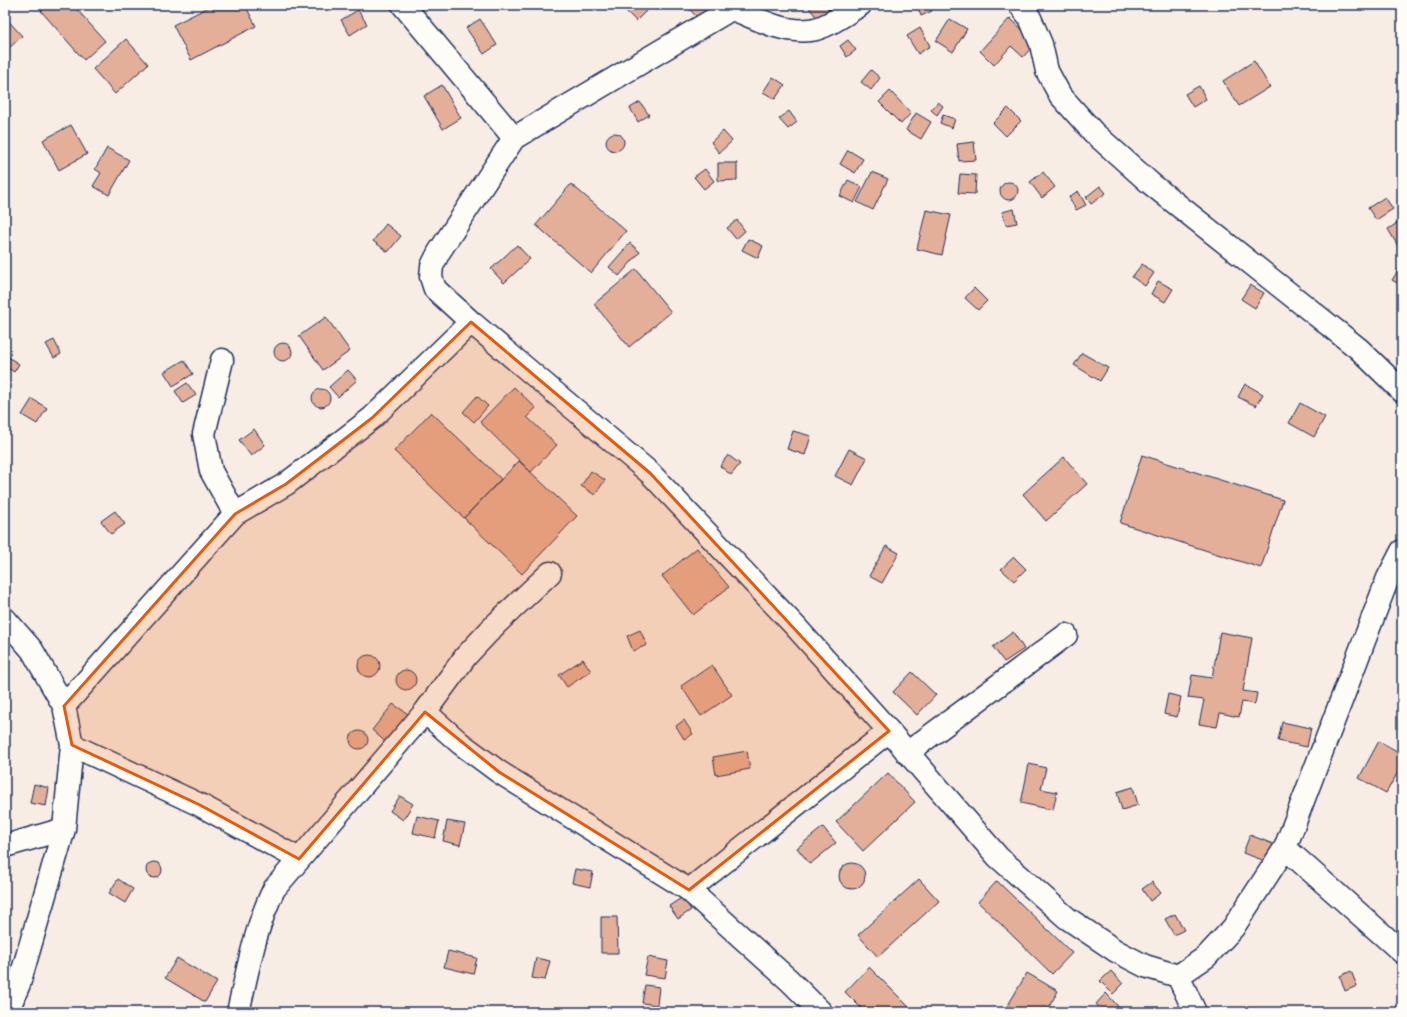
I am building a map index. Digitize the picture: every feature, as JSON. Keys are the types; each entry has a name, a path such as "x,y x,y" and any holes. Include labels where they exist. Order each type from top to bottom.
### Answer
{"street":[{"path":"403,5 514,138"},
{"path":"860,5 836,20 811,30 778,28 735,7 514,138 439,252 432,266 431,277 435,289 471,322 650,473 795,626 889,731 998,857 1067,918 1116,951 1145,966 1178,976 1195,1012"},
{"path":"1020,5 1030,18 1042,44 1047,71 1060,95 1094,133 1150,183 1359,349 1402,391"},
{"path":"64,706 235,514 286,484 372,418 471,322"},
{"path":"222,360 204,434 211,472 235,514"},
{"path":"1178,976 1206,957 1233,928 1285,848 1388,578 1402,551"},
{"path":"238,1012 263,910 274,889 425,712 466,656 496,624 550,573"},
{"path":"5,619 32,650 64,706 72,745 64,829 19,984 7,1012"},
{"path":"907,753 1066,635"},
{"path":"425,712 460,743 499,772 689,890 790,981 821,1012"},
{"path":"689,890 889,731"},
{"path":"72,745 200,805 299,859"},
{"path":"5,846 64,829"},
{"path":"1285,848 1402,952"}],"highlighted area":[{"path":"471,322 650,473 889,731 689,890 499,772 425,712 299,859 200,805 72,745 64,706 235,514 286,484 372,418"}],"building":[{"path":"47,5 73,5 105,41 84,60 41,11"},
{"path":"213,5 245,5 256,26 191,60 173,25"},
{"path":"620,5 646,5 649,8 636,21"},
{"path":"693,5 714,5 717,8 702,22 689,9"},
{"path":"807,5 828,5 831,8 817,18"},
{"path":"917,5 930,5 932,11 921,16"},
{"path":"358,10 367,24 350,35 341,20"},
{"path":"5,17 22,36 5,52"},
{"path":"1010,18 1036,43 1023,57 1011,46 994,65 980,51"},
{"path":"480,19 497,45 484,54 466,28"},
{"path":"950,19 967,29 953,52 936,41"},
{"path":"920,28 930,46 918,54 907,36"},
{"path":"126,39 148,64 115,94 93,69"},
{"path":"848,40 856,50 847,57 840,46"},
{"path":"1254,61 1270,87 1239,106 1223,81"},
{"path":"871,70 880,78 871,90 861,82"},
{"path":"773,77 785,85 775,99 763,92"},
{"path":"442,85 461,118 443,129 424,96"},
{"path":"1199,86 1206,99 1193,107 1185,94"},
{"path":"890,91 911,113 901,124 879,102"},
{"path":"640,102 649,115 638,122 630,108"},
{"path":"938,102 943,106 937,115 931,110"},
{"path":"1008,108 1021,121 1006,136 993,123"},
{"path":"789,111 797,122 788,129 779,119"},
{"path":"916,113 931,122 921,139 906,130"},
{"path":"943,115 955,119 952,128 940,123"},
{"path":"71,125 87,154 59,170 43,140"},
{"path":"723,131 732,141 719,153 711,142"},
{"path":"611,133 619,133 624,138 622,149 619,151 611,151 606,146 606,138"},
{"path":"974,142 976,160 959,161 957,144"},
{"path":"107,148 129,160 109,195 93,186 101,173 95,169"},
{"path":"848,150 863,159 855,173 840,164"},
{"path":"718,163 737,163 737,180 718,181"},
{"path":"705,169 714,181 704,189 694,177"},
{"path":"872,172 888,179 873,210 857,202"},
{"path":"1043,172 1055,187 1042,198 1030,182"},
{"path":"960,174 976,175 975,194 958,193"},
{"path":"848,180 862,187 854,203 840,196"},
{"path":"1009,182 1015,185 1018,191 1015,197 1009,200 1003,197 1000,191 1003,185"},
{"path":"571,184 626,231 591,273 536,225"},
{"path":"1100,186 1106,193 1091,204 1086,197"},
{"path":"1078,191 1086,205 1076,210 1069,197"},
{"path":"1385,197 1393,209 1376,220 1368,208"},
{"path":"1014,209 1017,223 1006,225 1002,212"},
{"path":"926,210 951,215 942,255 917,249"},
{"path":"737,220 745,231 736,239 727,228"},
{"path":"1399,222 1402,227 1402,246 1399,248 1388,229"},
{"path":"386,224 401,236 388,252 373,241"},
{"path":"748,239 763,246 758,258 742,250"},
{"path":"630,243 640,252 619,276 609,267"},
{"path":"517,245 530,259 504,283 491,269"},
{"path":"1142,264 1154,273 1145,286 1132,277"},
{"path":"1401,266 1402,267 1402,286 1392,280"},
{"path":"636,269 671,312 629,347 594,304"},
{"path":"1158,281 1173,289 1165,302 1151,294"},
{"path":"1250,285 1264,293 1255,308 1241,299"},
{"path":"974,288 987,301 978,310 965,298"},
{"path":"326,317 350,351 323,370 299,336"},
{"path":"54,340 61,354 54,358 46,344"},
{"path":"283,343 287,344 291,348 291,356 287,360 283,361 279,360 275,356 274,352 275,348 279,344"},
{"path":"1082,353 1108,368 1100,381 1074,365"},
{"path":"5,355 19,364 14,372 5,366"},
{"path":"184,360 193,374 173,386 164,372"},
{"path":"348,370 357,380 338,397 329,387"},
{"path":"187,383 196,395 183,403 175,391"},
{"path":"1245,384 1263,394 1256,406 1238,397"},
{"path":"514,387 536,408 527,417 557,445 531,472 480,422"},
{"path":"321,389 327,392 330,398 327,404 321,407 315,404 312,398 315,392"},
{"path":"477,396 488,406 474,422 463,412"},
{"path":"32,399 47,408 37,424 22,415"},
{"path":"1300,403 1325,417 1314,437 1289,423"},
{"path":"431,412 501,479 464,518 394,451"},
{"path":"254,429 265,445 251,456 239,440"},
{"path":"793,431 811,436 805,455 787,449"},
{"path":"849,449 867,458 853,485 835,476"},
{"path":"728,455 740,464 731,475 720,466"},
{"path":"1142,455 1283,500 1261,568 1120,523"},
{"path":"1064,457 1087,484 1046,521 1023,494"},
{"path":"519,461 577,516 522,574 464,518"},
{"path":"591,471 605,480 595,495 581,486"},
{"path":"115,511 125,524 111,534 101,521"},
{"path":"886,546 899,553 882,583 869,576"},
{"path":"697,548 729,587 693,615 662,576"},
{"path":"1014,557 1026,569 1014,581 1001,569"},
{"path":"640,630 647,645 633,651 627,636"},
{"path":"1013,632 1024,649 1004,662 993,647"},
{"path":"1220,632 1252,638 1243,691 1257,693 1255,704 1242,702 1239,717 1220,713 1217,727 1199,724 1204,700 1188,698 1192,675 1212,678"},
{"path":"369,655 373,656 379,662 379,670 373,676 369,677 365,676 359,670 358,666 359,662 365,656"},
{"path":"583,659 591,671 567,687 559,675"},
{"path":"712,665 732,695 701,716 681,686"},
{"path":"406,670 413,673 416,680 413,687 406,690 399,687 396,680 399,673"},
{"path":"912,672 936,695 917,715 893,692"},
{"path":"1168,694 1181,697 1177,717 1164,714"},
{"path":"393,704 413,717 390,746 372,730"},
{"path":"684,720 693,734 684,739 676,726"},
{"path":"1282,722 1311,728 1307,747 1278,741"},
{"path":"359,731 365,734 368,740 365,746 359,749 353,746 350,740 353,734"},
{"path":"1379,741 1402,754 1402,765 1386,793 1359,778"},
{"path":"747,751 750,769 716,775 713,757"},
{"path":"1029,764 1046,768 1041,789 1057,792 1053,810 1021,803"},
{"path":"888,773 915,802 863,851 836,822"},
{"path":"34,784 49,788 46,806 30,803"},
{"path":"1133,787 1138,805 1122,810 1117,792"},
{"path":"400,796 413,804 403,820 390,811"},
{"path":"417,816 439,821 435,838 413,833"},
{"path":"447,821 465,824 460,845 443,841"},
{"path":"823,827 836,843 810,864 797,848"},
{"path":"1250,835 1278,846 1271,863 1243,853"},
{"path":"154,862 160,864 162,870 160,876 154,878 148,876 146,870 148,864"},
{"path":"852,863 861,867 865,876 861,885 852,889 843,885 839,876 843,867"},
{"path":"575,869 593,872 590,887 572,883"},
{"path":"118,879 133,889 125,903 109,893"},
{"path":"919,879 939,901 878,957 858,935"},
{"path":"997,881 1072,953 1052,974 978,902"},
{"path":"1152,882 1161,893 1150,901 1142,889"},
{"path":"683,897 691,910 678,919 669,906"},
{"path":"1175,914 1184,930 1174,935 1165,919"},
{"path":"601,917 617,917 618,953 601,953"},
{"path":"448,951 477,958 473,974 444,967"},
{"path":"648,957 668,961 665,978 644,975"},
{"path":"177,958 217,982 205,1002 165,978"},
{"path":"536,958 550,961 545,980 532,978"},
{"path":"869,967 913,1011 865,1012 845,992"},
{"path":"1111,971 1123,984 1113,994 1100,981"},
{"path":"1351,971 1357,986 1345,991 1340,976"},
{"path":"1027,973 1058,991 1046,1012 1004,1012"},
{"path":"645,985 659,987 657,1005 642,1003"},
{"path":"1106,993 1123,1012 1104,1012 1096,1004"},
{"path":"642,1007 662,1012 641,1012"},
{"path":"604,1009 623,1009 623,1012 604,1012"}]}
